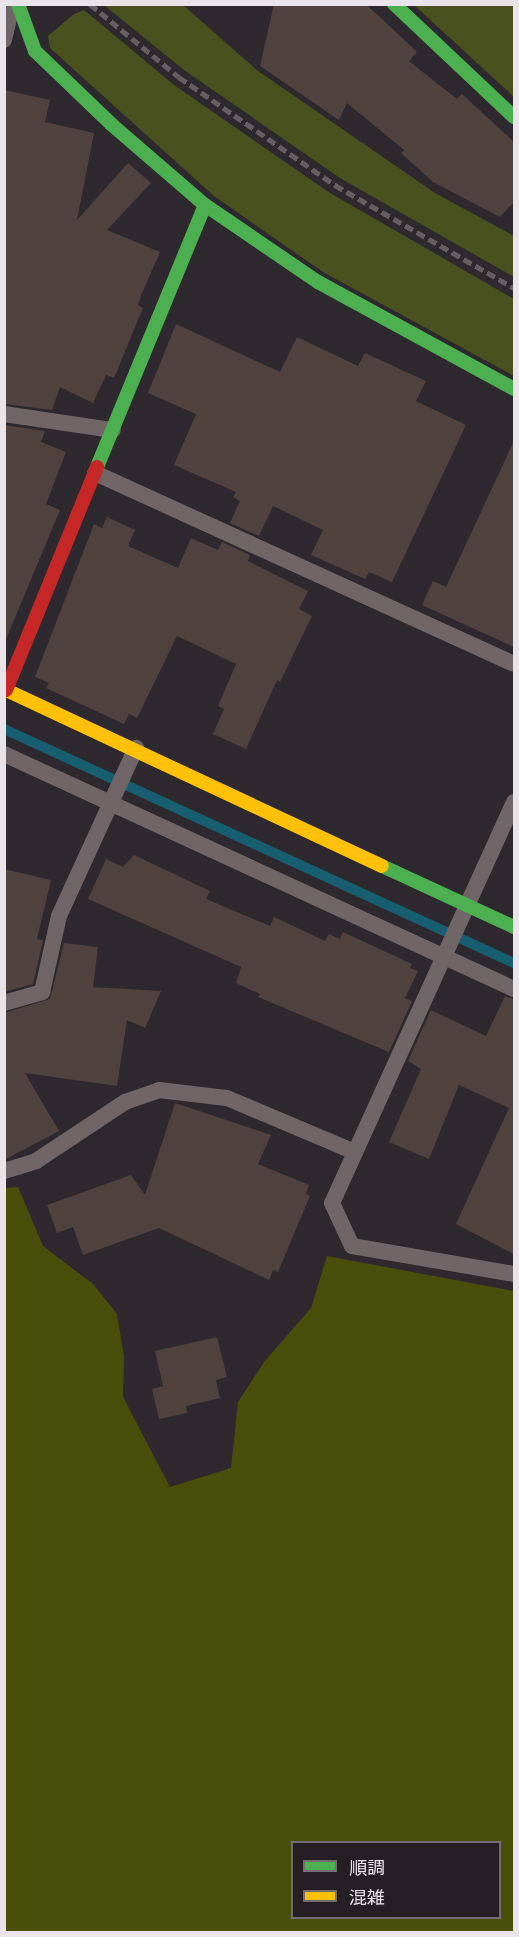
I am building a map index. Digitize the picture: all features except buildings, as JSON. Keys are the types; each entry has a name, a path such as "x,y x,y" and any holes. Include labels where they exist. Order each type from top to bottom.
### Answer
{"street":[{"path":"18,4 35,51 111,124 205,205 318,282 514,389"},
{"path":"394,4 514,117"},
{"path":"205,205 5,690 136,748 514,927"}],"lane":[{"path":"4,40 12,4"},
{"path":"4,414 113,430"},
{"path":"95,473 514,664"},
{"path":"4,1003 42,992 59,916 136,748"},
{"path":"4,754 114,795 447,950 514,989"},
{"path":"514,802 332,1203 352,1246 514,1274"},
{"path":"4,1171 36,1161 125,1102 159,1090 227,1098 355,1152"}],"green space":[{"path":"104,5 183,5 258,71 435,193 514,236 514,277 340,178 184,70"},
{"path":"414,5 514,5 514,97"},
{"path":"84,10 174,85 330,193 514,299 514,376 323,272 214,196 50,48 48,36 74,14"},
{"path":"18,1187 43,1246 93,1284 117,1314 124,1356 123,1397 170,1487 231,1468 238,1402 264,1362 311,1308 327,1256 514,1291 514,1932 5,1932 4,1188"}],"waterway":[{"path":"4,729 514,963"}],"railway":[{"path":"90,4 179,77 335,185 514,288"}],"traffic: fast":[{"path":"18,4 35,51 111,124 205,205 318,282 514,389"},
{"path":"394,4 514,117"},
{"path":"97,467 205,205"},
{"path":"382,866 514,927"}],"traffic: slow":[{"path":"4,689 382,866"}],"traffic: jam":[{"path":"6,690 97,467"}]}
